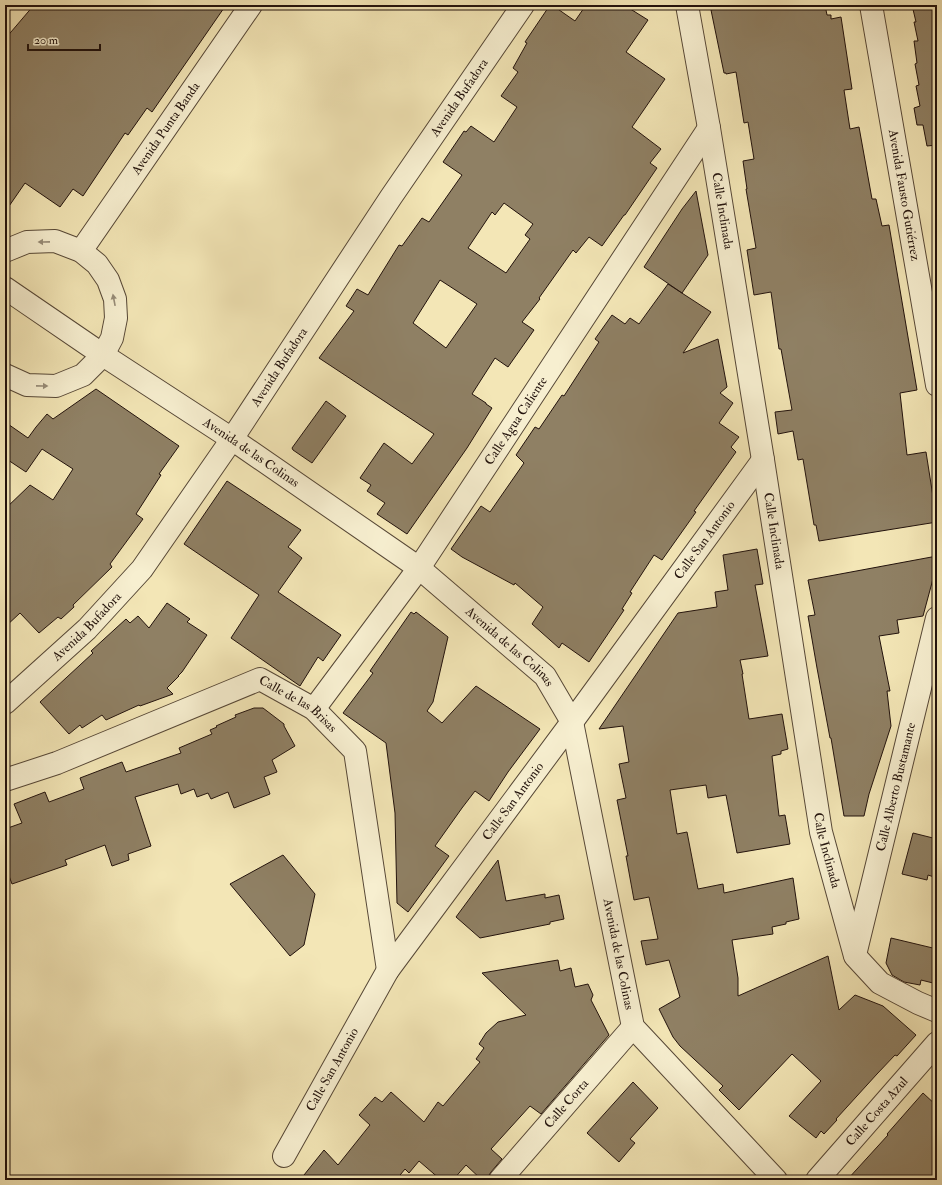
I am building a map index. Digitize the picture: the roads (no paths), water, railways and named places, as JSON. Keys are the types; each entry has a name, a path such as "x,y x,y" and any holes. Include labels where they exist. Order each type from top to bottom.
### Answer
{"street":[{"name":"Avenida Punta Banda","path":"81,251 251,5"},
{"name":"Avenida Bufadora","path":"5,703 86,629 142,569 232,439 391,197 523,5"},
{"name":"Calle Inclinada","path":"687,5 764,460 821,832 855,956 880,983 937,1011"},
{"name":"Avenida Fausto Gutiérrez","path":"871,5 937,385"},
{"name":"Calle Agua Caliente","path":"314,709 419,568 709,128"},
{"path":"5,251 28,242 55,241 81,251 97,264 108,280 115,298 116,318 112,338 103,355 83,375 56,386 27,385 5,375"},
{"name":"Avenida de las Colinas","path":"5,288 103,355 232,439 419,568 545,676 572,722 632,1027 776,1180"},
{"name":"Calle San Antonio","path":"284,1156 388,970 764,460"},
{"name":"Calle Alberto Bustamante","path":"855,956 937,618"},
{"name":"Calle de las Brisas","path":"5,780 57,763 260,679 314,709 355,751 388,970"},
{"name":"Calle Corta","path":"500,1180 632,1027"},
{"name":"Calle Costa Azul","path":"817,1180 937,1044"}]}
